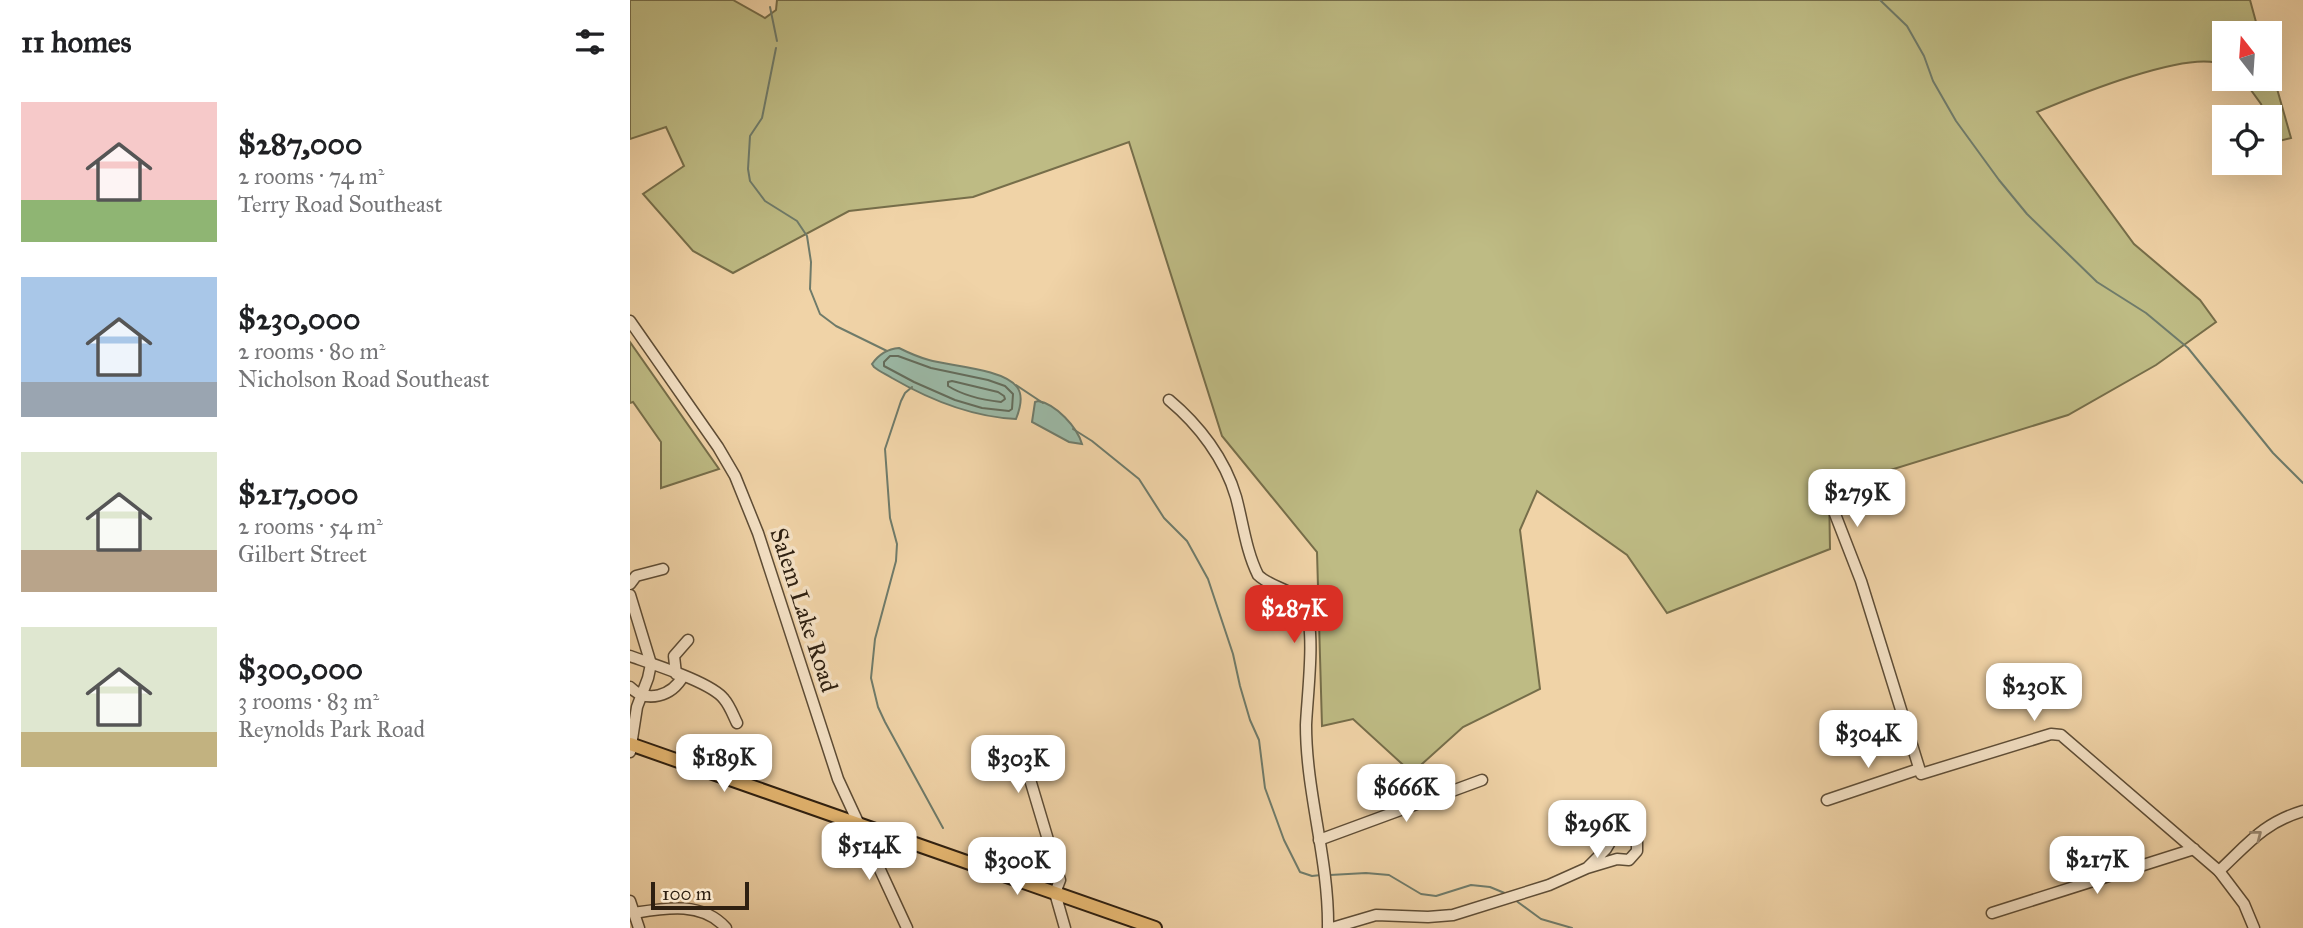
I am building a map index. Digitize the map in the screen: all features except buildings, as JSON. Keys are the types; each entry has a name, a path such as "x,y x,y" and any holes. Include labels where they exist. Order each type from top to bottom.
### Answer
{"main road":[{"path":"631,747 859,823 1155,928"}],"street":[{"name":"Salem Lake Road","path":"630,321 719,447 735,476 758,533 838,779 907,928"},
{"path":"1169,400 1182,410 1209,443 1226,470 1258,575 1264,581 1297,597 1307,612 1307,748 1330,928 1376,915 1454,915 1549,886 1587,868 1617,859 1629,860 1635,855 1637,839 1632,834 1621,831 1612,837 1587,868"},
{"path":"1835,514 1851,555 1921,774 2051,734 2062,735 2219,872 2244,904 2254,928"},
{"path":"630,584 636,576 663,569"},
{"path":"630,595 650,664 637,708 631,747"},
{"path":"630,687 640,696 655,697 679,684 680,675 674,656 688,640"},
{"path":"630,656 680,675 723,697 737,723"},
{"path":"630,719 637,708"},
{"path":"1058,748 1023,757 1060,880 1055,893 1065,928"},
{"path":"1827,800 1919,769"},
{"path":"1319,840 1482,780"},
{"path":"2219,872 2253,836 2282,817 2303,811"},
{"path":"1609,844 1610,851 1617,859"},
{"path":"1992,913 2194,849"},
{"path":"630,901 639,928"},
{"path":"634,913 664,908 687,908 702,911 720,921 726,928"}],"shaded area":[{"path":"630,0 733,0 765,18 776,10 777,0 2250,0 2256,21 2212,21 2212,63 2187,63 2132,76 2037,112 2134,244 2200,300 2216,322 2156,365 2068,415 1829,489 1830,549 1667,613 1627,555 1537,491 1520,530 1540,689 1463,727 1412,773 1353,719 1322,726 1317,552 1222,436 1129,142 973,197 849,211 733,273 693,251 643,194 684,166 666,127 630,139"},
{"path":"2252,91 2278,91 2282,105 2261,104"},
{"path":"2282,106 2291,138 2282,140"},
{"path":"630,342 719,469 661,488 661,442 633,402 630,403"}],"water":[{"path":"899,348 925,359 989,372 1010,381 1017,387 1021,398 1016,419 984,415 952,406 906,386 874,367 872,364 880,355"},
{"path":"1038,401 1065,417 1082,444 1069,442 1032,422 1035,402"}],"waterway":[{"path":"1880,0 1907,26 1924,56 1933,81 1956,121 2027,214 2097,282 2146,313 2188,348 2273,453 2303,483"},
{"path":"770,7 777,41"},
{"path":"776,48 762,118 750,136 750,181 765,201 797,221 807,236 811,262 810,289 820,314 836,326 887,351"},
{"path":"1016,385 1043,403"},
{"path":"912,387 901,401 885,449 890,518 897,544 896,561 875,639 871,678 878,707 885,722 943,828"},
{"path":"1073,429 1139,479 1164,518 1187,541 1208,579 1233,654 1250,720 1259,740 1265,788 1284,840 1300,872 1312,876 1321,875"},
{"path":"1330,875 1389,875 1421,894 1436,896 1471,885 1490,887 1507,894"},
{"path":"1515,900 1541,919 1572,928"}]}
